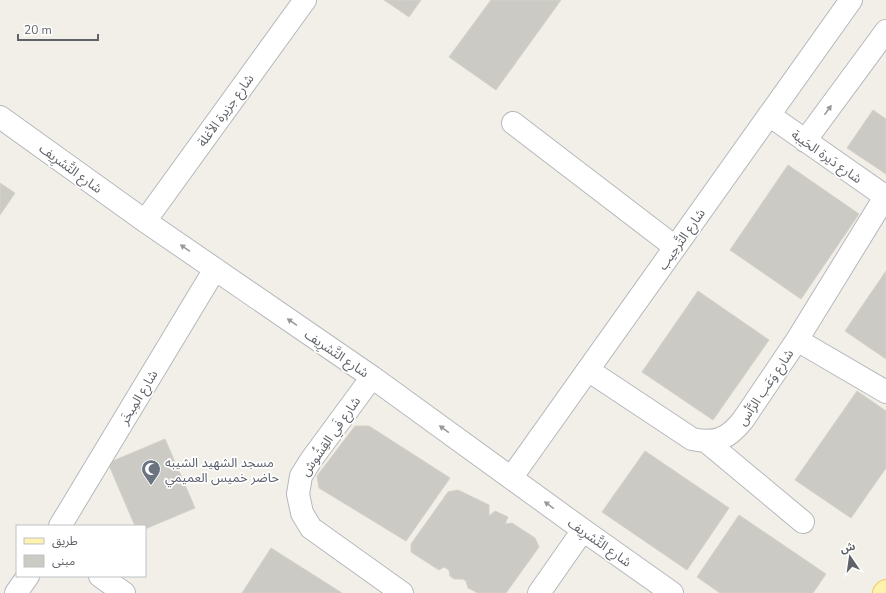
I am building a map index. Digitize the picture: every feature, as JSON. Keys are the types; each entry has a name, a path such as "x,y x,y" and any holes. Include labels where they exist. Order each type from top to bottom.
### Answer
{"street":[{"name":"شارع جزيرة الأغلة","path":"145,221 305,0"},
{"name":"شارع التَّرحِيب","path":"511,478 851,0"},
{"path":"805,141 886,31"},
{"name":"شارع دَيرة الحَيبة","path":"769,115 886,197"},
{"name":"شارع التَّشرِيف","path":"0,117 145,221 372,377 672,593"},
{"path":"513,123 675,247"},
{"name":"شارع وَعَب الرَّأس","path":"707,442 721,439 734,432 796,340 886,197"},
{"name":"شارع المِبخَر","path":"61,525 215,269"},
{"path":"796,340 886,392"},
{"path":"588,370 692,440 707,442 803,522"},
{"name":"شارع فَي القِشُوش","path":"372,377 311,460 301,476 298,494 302,512 312,528 402,593"},
{"path":"539,593 583,530"},
{"path":"16,593 27,577"},
{"path":"101,577 124,593"}],"building":[{"path":"384,0 421,0 409,17"},
{"path":"491,0 561,0 496,90 449,57"},
{"path":"873,110 886,119 886,174 847,148"},
{"path":"788,165 859,214 801,299 730,250"},
{"path":"0,183 15,193 0,215"},
{"path":"886,271 886,359 845,331"},
{"path":"698,291 769,340 713,420 642,372"},
{"path":"857,391 886,411 886,468 851,518 795,480"},
{"path":"355,426 369,426 450,478 406,541 319,488 317,476"},
{"name":"مسجد الشهيد الشيبه حاضر خميس العميمي","path":"165,439 195,508 146,529 146,525 135,525 108,463"},
{"path":"645,451 729,508 687,570 602,512"},
{"path":"458,490 489,505 489,516 495,511 508,517 505,524 512,523 535,538 539,547 506,593 478,593 468,588 466,581 463,579 454,579 450,576 449,570 444,567 439,570 411,552 411,544 448,492"},
{"path":"739,515 826,574 813,593 720,593 697,577"},
{"path":"271,548 342,593 242,593"}],"place":[{"name":"مسجد الشهيد الشيبه حاضر خميس العميمي","path":"151,486"}]}
